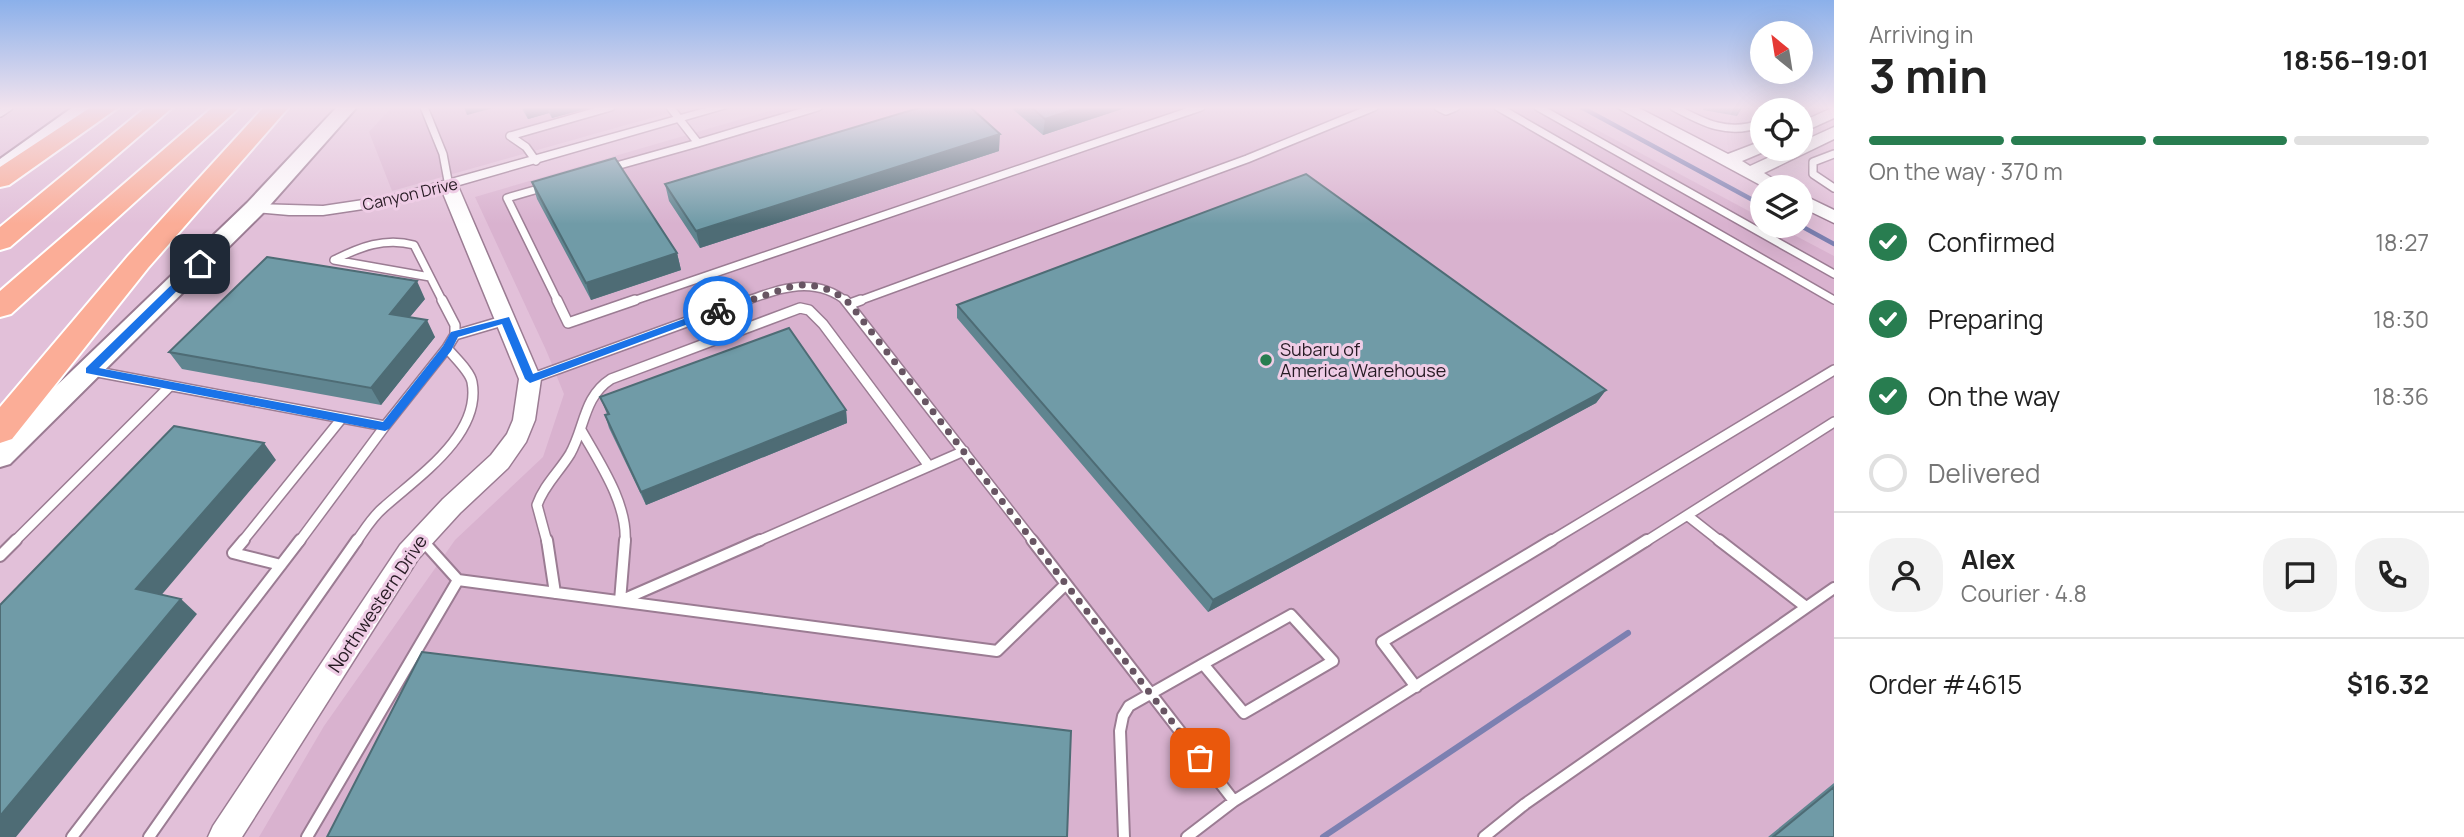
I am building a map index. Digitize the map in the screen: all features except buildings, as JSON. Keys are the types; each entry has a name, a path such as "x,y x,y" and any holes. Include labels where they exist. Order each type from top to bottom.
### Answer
{"highway":[{"path":"0,179 49,146"},
{"path":"0,241 114,146"},
{"path":"0,307 183,146"},
{"path":"0,430 138,262 242,146"}],"main road":[{"path":"0,169 32,146"},
{"path":"0,457 255,208 312,146"}],"street":[{"name":"Canyon Drive","path":"255,208 284,212 337,210 449,186 586,146"},
{"path":"1698,146 1754,175"},
{"path":"1728,162 1750,152"},
{"path":"1750,173 1774,161"},
{"name":"Northwestern Drive","path":"224,837 409,552 438,518 488,476 506,457 523,427 529,403 530,379 449,186"},
{"path":"1813,206 1834,217"}],"lane":[{"path":"440,146 449,186"},
{"path":"525,146 536,160"},
{"path":"596,172 687,146"},
{"path":"558,183 507,198 568,323 1086,146"},
{"path":"850,304 1279,146"},
{"path":"1566,146 1834,300"},
{"path":"1607,146 1834,274"},
{"path":"1834,154 1813,162 1812,168 1813,174 1834,188"},
{"path":"72,837 447,348 454,335 455,325 414,245 401,240 363,246 334,260 430,277"},
{"path":"530,379 781,288 796,285 836,291 850,304 1234,801"},
{"path":"555,593 547,539 537,505 542,491 570,453 581,430 591,394 601,383 800,308 809,310 823,324 929,466"},
{"path":"454,335 506,320"},
{"path":"149,837 330,576 380,510 432,467 461,432 473,397 472,379 447,348"},
{"path":"1416,687 1382,642 1834,370"},
{"path":"90,371 385,426"},
{"path":"0,556 170,386"},
{"path":"281,565 233,553 342,418"},
{"path":"1187,837 1234,801 1834,422"},
{"path":"581,430 608,480 626,527 620,601"},
{"path":"620,601 964,451"},
{"path":"1688,516 1807,607"},
{"path":"421,539 458,580 997,650 1066,584"},
{"path":"307,837 458,580"},
{"path":"1484,837 1525,804 1834,588"},
{"path":"1124,837 1120,731 1123,716 1129,706 1150,693 1291,615 1334,661 1244,713 1203,664"}],"shaded area":[{"path":"374,146 551,146 392,191"},
{"path":"649,146 1627,146 1750,212 1750,238 1800,238 1834,256 1834,837 259,837 324,726 455,540 543,457 564,394 475,197"}],"waterway":[{"path":"1653,146 1750,199"},
{"path":"1813,233 1834,244"},
{"path":"1323,837 1628,633"}],"way so far":[{"path":"718,311 796,285 836,291 850,304 1200,758"}],"place":[{"name":"Subaru of America Warehouse","path":"1266,360"}],"route":[{"path":"200,264 90,371 385,426 447,348 454,335 506,320 530,379 718,311"}]}
